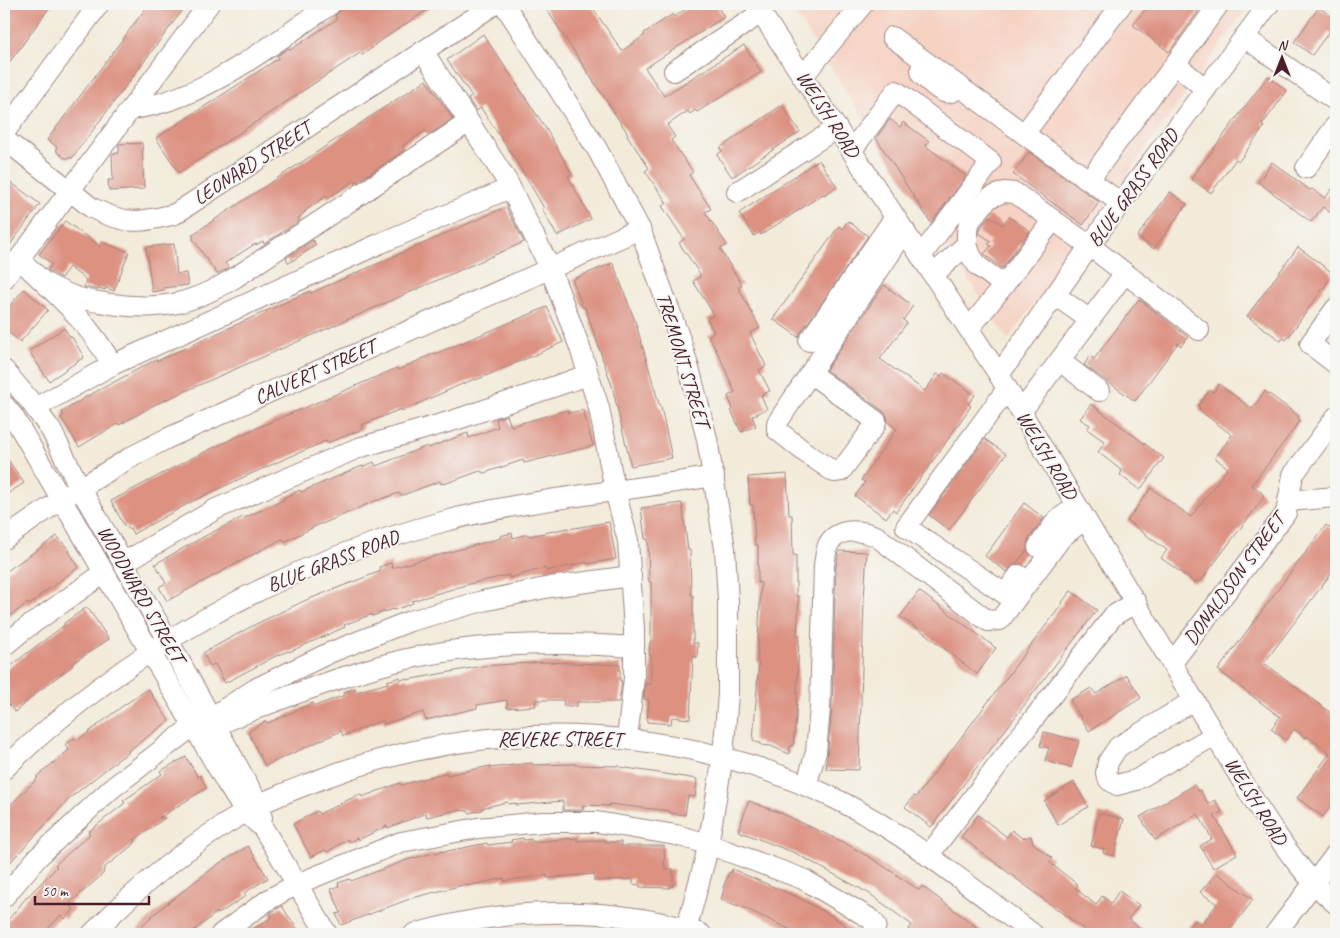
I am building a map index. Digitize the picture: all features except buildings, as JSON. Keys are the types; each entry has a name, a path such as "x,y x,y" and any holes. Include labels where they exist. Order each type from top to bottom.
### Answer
{"street":[{"path":"4,133 100,4"},
{"path":"4,279 209,4"},
{"path":"131,109 163,103 188,94 218,79 331,4"},
{"name":"LEONARD STREET","path":"4,139 92,208 109,217 127,222 148,221 175,214 495,4"},
{"name":"TREMONT STREET","path":"504,4 597,149 640,229 668,302 692,379 714,476 725,549 728,601 728,694 723,756 691,932"},
{"path":"1024,134 1122,4"},
{"path":"1089,180 1219,4"},
{"name":"BLUE GRASS ROAD","path":"1081,512 1057,520 1005,594 906,527 1003,382 1056,295 1090,246 1269,4"},
{"path":"803,76 855,7"},
{"path":"674,71 758,8"},
{"name":"WELSH ROAD","path":"758,8 1003,382 1253,799 1290,855 1313,884 1336,904"},
{"path":"892,37 1121,203"},
{"path":"1244,37 1336,101"},
{"path":"423,51 510,188 550,268 599,408 615,490 628,541 631,576 634,678 627,739"},
{"path":"1175,64 1206,89"},
{"path":"852,150 896,91 991,162 1014,193 1090,246 1199,330"},
{"path":"45,283 78,298 136,307 160,306 188,301 214,291 236,277 469,122"},
{"path":"1306,168 1336,125"},
{"path":"737,192 837,128"},
{"path":"921,256 991,162"},
{"path":"35,408 112,365 381,243 510,188"},
{"path":"1004,285 978,266 971,256 967,244 967,232 970,220 989,198 1004,192 1014,193"},
{"path":"969,329 1052,220"},
{"path":"809,341 900,224"},
{"path":"810,372 876,420 875,425 841,471 834,472 806,454 777,430 776,423 810,372 900,224"},
{"name":"CALVERT STREET","path":"4,539 62,499 133,456 166,439 640,229"},
{"path":"933,275 967,244"},
{"path":"19,259 61,298 88,329 112,365"},
{"path":"1021,412 1125,273"},
{"path":"1056,295 1090,320"},
{"path":"1336,308 1310,344 1336,364"},
{"path":"1060,361 1100,391"},
{"name":"WOODWARD STREET","path":"4,370 51,430 80,488 214,722 252,809"},
{"path":"123,563 216,509 358,448 455,420 588,375"},
{"name":"DONALDSON STREET","path":"1172,663 1286,513 1293,474 1336,417"},
{"name":"WOODWARD STREET","path":"8,418 62,499 193,726 252,809 327,934"},
{"name":"BLUE GRASS ROAD","path":"4,768 58,720 150,651 261,588 381,541 443,522 514,507 714,476"},
{"path":"1288,501 1336,496"},
{"path":"806,786 816,752 820,708 824,565 828,545 836,535 848,531 863,531 876,536 988,621 1000,620 1081,512"},
{"path":"4,646 104,572"},
{"path":"214,722 265,684 329,653 410,621 483,601 550,587 631,576"},
{"path":"928,856 1113,616 1136,602"},
{"path":"214,722 375,667 425,655 529,644 584,643 634,647"},
{"path":"1194,700 1118,747 1108,762 1106,773 1109,780 1117,785 1136,780 1215,735"},
{"path":"4,897 38,857 112,789 193,726"},
{"name":"REVERE STREET","path":"92,934 122,903 168,865 252,809 345,770 406,752 490,738 556,734 627,739 723,756 782,776 826,794 869,818 928,856 1033,934"},
{"path":"221,934 268,900 297,884 401,842 478,828 543,822 597,822 676,835 708,844 803,878 870,919 876,925 873,934"},
{"path":"1275,934 1336,854"},
{"path":"423,933 477,919 511,914 547,912 638,918 691,932"}],"shaded area":[{"path":"789,4 1250,4 1008,340"}]}
